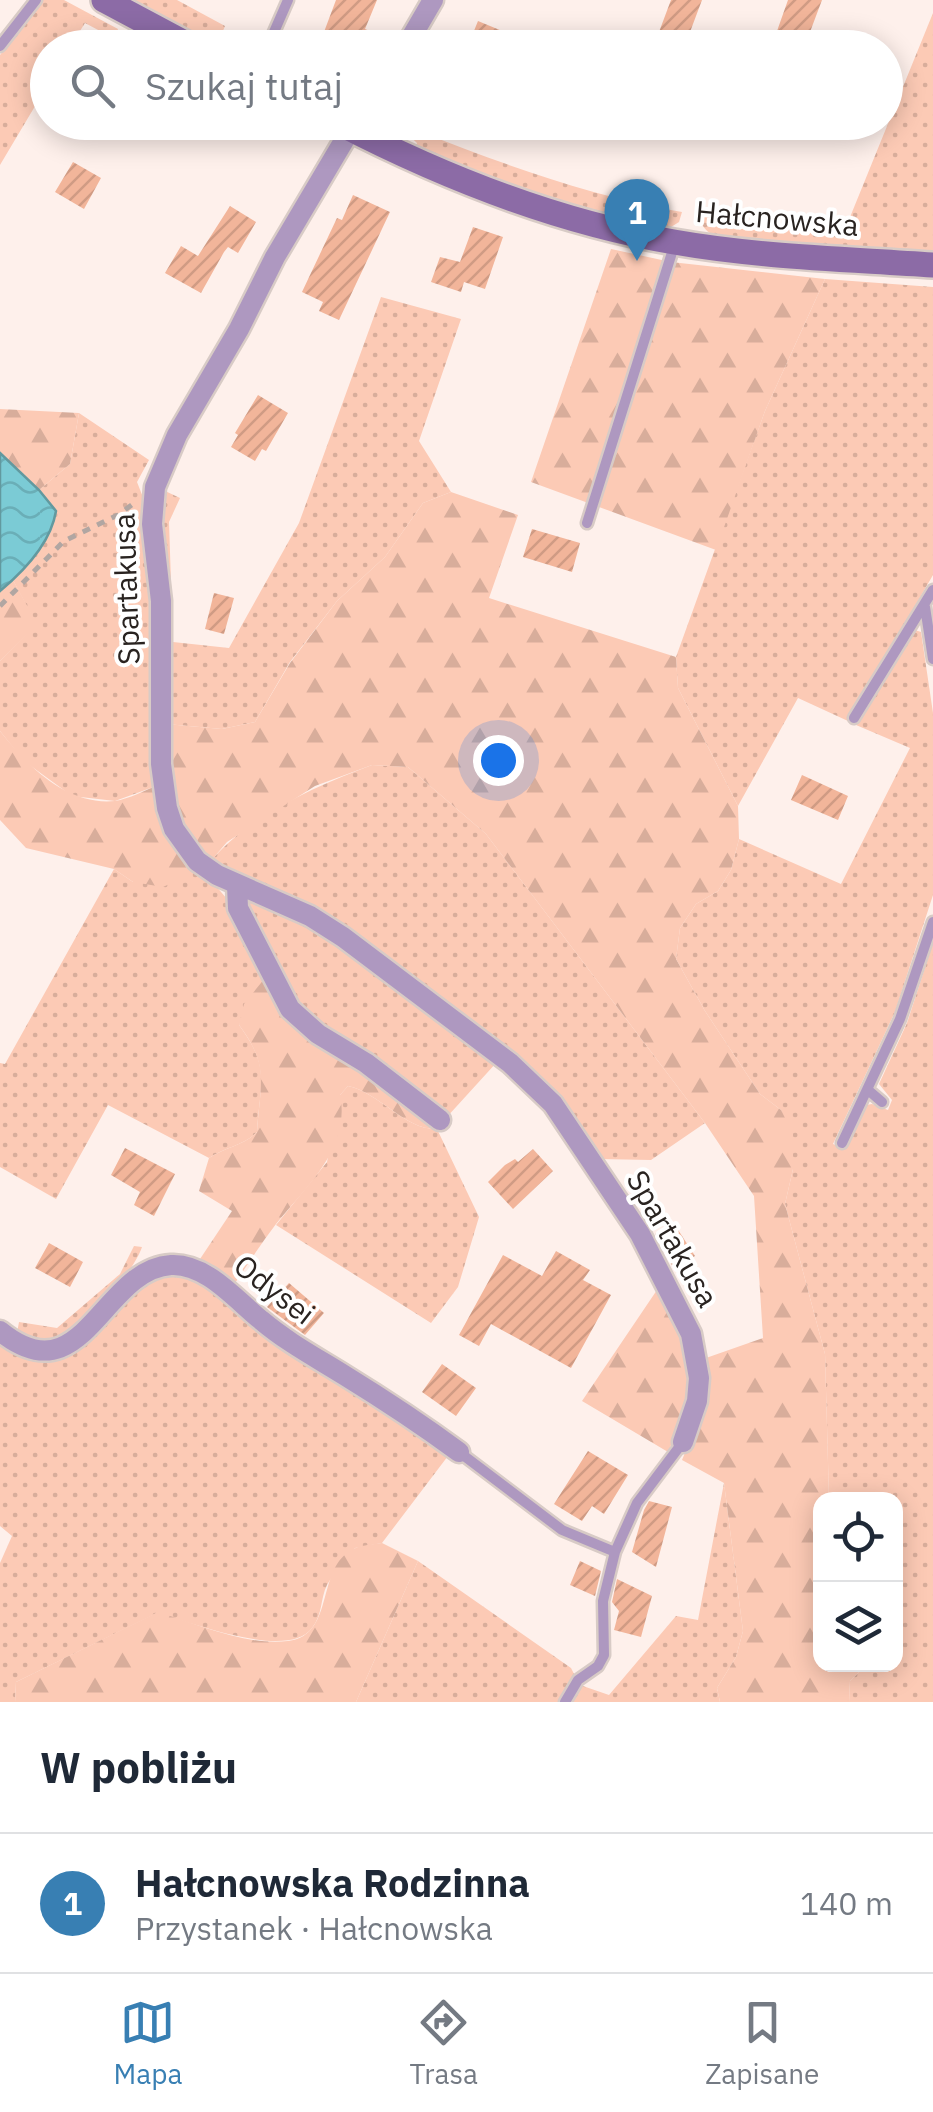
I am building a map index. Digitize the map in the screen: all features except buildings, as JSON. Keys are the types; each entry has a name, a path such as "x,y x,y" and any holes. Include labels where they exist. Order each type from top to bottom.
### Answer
{"street":[{"path":"104,0 160,30"},
{"path":"415,30 433,0"},
{"name":"Spartakusa","path":"339,140 177,435 155,487 152,524 161,602 161,764 167,808 184,846 197,861 343,936 510,1062 552,1104 640,1234 692,1334 699,1378 698,1401 683,1442"},
{"name":"Hałcnowska","path":"375,140 418,163 510,199 675,243 933,265"},
{"path":"237,884 238,908 290,1009 318,1034 366,1063 440,1120"},
{"name":"Odysei","path":"0,1331 32,1349 57,1349 78,1338 128,1285 148,1271 171,1265 194,1269 281,1337 459,1452"}],"lane":[{"path":"0,46 36,0"},
{"path":"274,30 288,0"},
{"path":"587,523 675,243"},
{"path":"854,718 933,590"},
{"path":"925,606 933,659"},
{"path":"842,1143 900,1019 933,922"},
{"path":"868,1090 882,1102"},
{"path":"565,1702 578,1680 598,1666 604,1654 602,1602 615,1552 636,1503 683,1442"},
{"path":"459,1452 562,1530 615,1552"}],"path":[{"path":"0,606 64,541 118,515 155,487"}],"green space":[{"path":"43,0 64,0 118,29 98,30 85,23 81,30 30,30 30,115 0,165 0,55"},
{"path":"129,0 177,0 225,26 223,30 185,30"},
{"path":"933,13 933,253 732,238 714,235 703,226 697,214 753,223 846,227 881,140 903,140 903,87"},
{"path":"414,140 442,140 548,178 682,212 679,222 671,227 573,205 478,172 416,146"},
{"path":"611,249 671,262 825,279 765,411 716,550 531,482"},
{"path":"825,279 933,287 933,575 848,721 798,698 738,806 678,688 676,657 765,411"},
{"path":"381,297 461,319 419,441 451,492 423,503 385,557 337,601 290,662 255,722 222,729 166,724 160,549 163,490 180,498 169,522 173,642 229,648 299,523"},
{"path":"0,409 79,413 70,464 39,490 0,453"},
{"path":"79,413 149,460 137,482 146,505 154,579 159,785 115,801 72,796 24,761 0,731 0,661 36,624 13,580 36,551 48,500 39,490 70,464"},
{"path":"451,492 518,515 489,598 676,657 678,688 738,806 739,839 731,870 718,891 696,904 680,928 676,959 760,1094 781,1110 793,1134 793,1169 785,1204 825,1354 829,1492 813,1492 813,1672 859,1672 850,1681 849,1702 720,1702 717,1688 736,1657 743,1631 724,1483 682,1460 704,1406 706,1358 763,1338 754,1196 705,1123 486,834 408,767 372,765 315,786 227,842 209,863 178,826 166,724 222,729 255,722 290,663 337,601 385,557 423,503"},
{"path":"13,580 37,624 0,661 0,591"},
{"path":"915,630 921,632 933,713 933,895 895,1012 833,1144 845,1149 866,1105 888,1110 892,1100 879,1084 907,1023 933,943 933,1702 849,1702 850,1681 859,1672 903,1672 903,1492 829,1492 825,1354 785,1204 793,1169 781,1110 760,1094 676,959 680,928 696,904 718,891 731,870 739,839 841,884 910,748 856,725"},
{"path":"0,731 49,781 80,797 115,801 159,785 201,869 163,887 133,882 114,869 26,848 0,820"},
{"path":"372,765 408,767 486,834 705,1123 651,1160 598,1159 468,1024 209,863 263,817 305,793"},
{"path":"114,869 133,882 201,869 228,900 265,978 239,1025 260,1065 257,1132 209,1158 108,1105 56,1199 0,1167 0,1063 5,1064"},
{"path":"248,899 307,920 497,1062 446,1118 306,1018 245,906"},
{"path":"265,978 439,1125 437,1129 414,1124 348,1086 340,1095 339,1132 323,1166 231,1289 196,1265 232,1211 199,1191 209,1158 257,1132 259,1064 239,1025 244,1004"},
{"path":"348,1086 414,1124 437,1129 479,1217 458,1287 431,1323 276,1225 327,1162 340,1095"},
{"path":"134,1246 142,1247 127,1274 99,1307 67,1333 39,1343 17,1333 19,1322 57,1328 120,1274"},
{"path":"163,1274 193,1276 451,1452 382,1543 355,1548 327,1585 316,1623 300,1637 261,1640 157,1613 16,1682 15,1702 0,1702 0,1563 12,1536 0,1526 0,1339 51,1354 70,1352 80,1347 134,1288"},
{"path":"659,1287 681,1331 690,1368 686,1406 668,1452 582,1401"},
{"path":"724,1483 743,1631 736,1657 717,1688 720,1702 570,1702 580,1685 609,1695 676,1616 698,1620"},
{"path":"382,1543 418,1561 356,1702 15,1702 16,1682 158,1612 255,1640 288,1641 304,1636 314,1626 329,1582 344,1555 358,1547"},
{"path":"418,1561 571,1668 575,1676 560,1702 356,1702"}],"water":[{"path":"0,453 56,511 49,534 35,555 0,591"}],"place":[{"name":"Hałcnowska Rodzinna","path":"637,261"}]}
